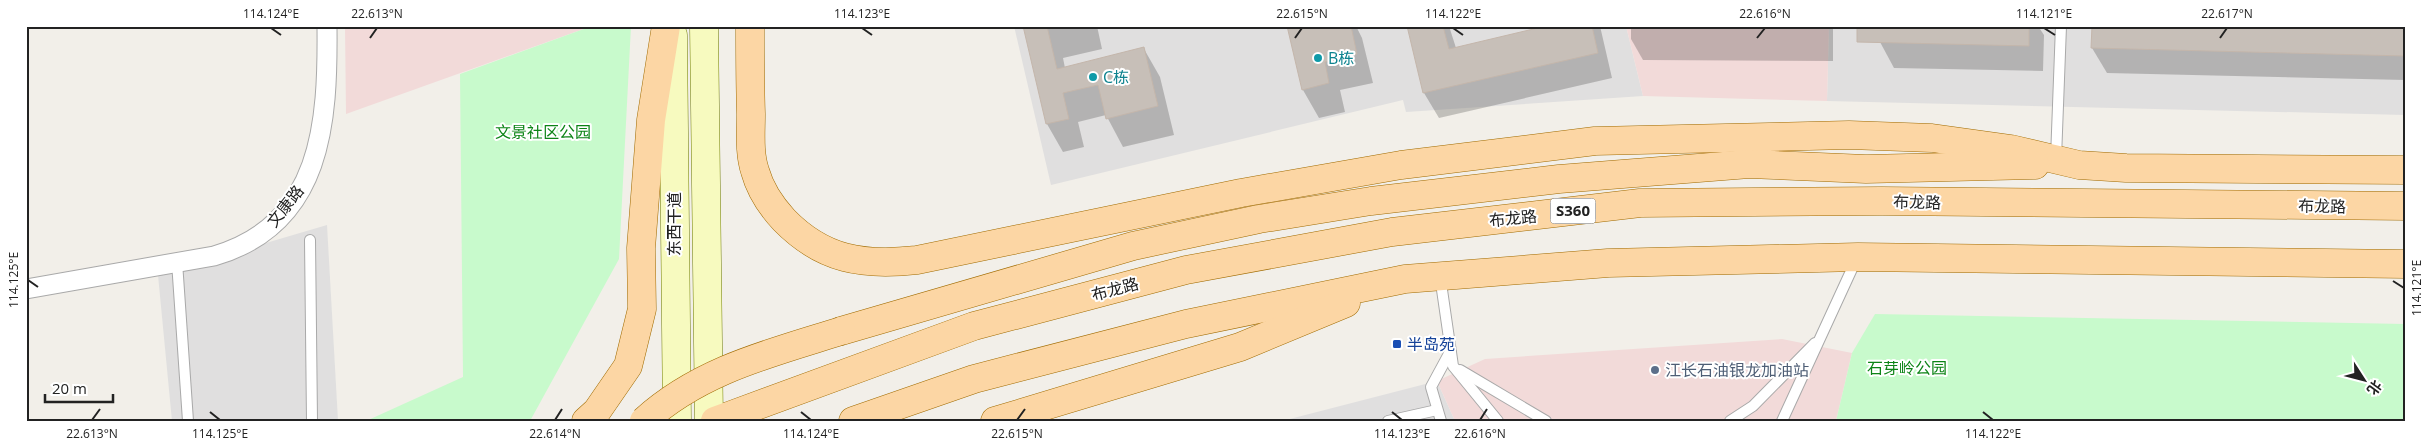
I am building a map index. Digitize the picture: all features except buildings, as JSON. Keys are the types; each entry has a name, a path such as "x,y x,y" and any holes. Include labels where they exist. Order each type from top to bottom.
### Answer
{"main road":[{"path":"586,421 597,411 628,366 642,309 641,248 652,120 666,26"},
{"name":"东西干道","path":"673,26 677,421"},
{"name":"东西干道","path":"704,26 709,421"},
{"path":"750,26 751,149 754,171 762,188 782,217 802,237 823,251 861,261 917,260 1241,193 1382,168 1595,141 1849,135 1932,138 2011,148 2068,162"},
{"path":"644,421 666,401 734,366 841,331 1133,246 1259,219 1371,201 1559,179 1749,164 1866,169 2068,162 2126,168 2405,170"},
{"path":"1640,203 1749,164 1882,201"},
{"name":"布龙路","path":"715,421 765,401 974,326 1186,270 1392,232 1640,203 1882,201 2405,206"},
{"path":"853,421 974,379 1186,324 1404,279 1608,263 1858,257 2405,264"},
{"path":"1001,419 1240,347 1404,279"}],"street":[{"name":"文康路","path":"26,289 214,256 236,250 257,239 274,225 302,188 319,142 327,85 327,26"}],"lane":[{"path":"2060,26 2068,162"},
{"path":"310,240 312,421"},
{"path":"1782,421 1858,257"},
{"path":"177,262 188,421"},
{"path":"1440,276 1453,366 1498,421"},
{"path":"1730,421 1753,406 1821,336"},
{"path":"1441,421 1431,387 1451,350"},
{"path":"1453,366 1546,421"},
{"path":"1388,421 1437,410"}],"shaded area":[{"path":"345,26 592,26 346,114"},
{"path":"1014,26 1626,26 1643,96 1406,112 1403,100 1051,185"},
{"path":"1626,26 1829,26 1827,101 1643,96"},
{"path":"1829,26 2405,26 2405,115 1827,101"},
{"path":"327,225 338,421 172,421 158,275"},
{"name":"江长石油银龙加油站","path":"1782,339 1852,353 1836,421 1455,421 1437,381 1485,359"},
{"name":"半岛苑","path":"1437,381 1455,421 1282,421"}],"green space":[{"name":"文景社区公园","path":"592,26 631,26 619,259 530,421 366,421 463,377 460,74"},
{"name":"石芽岭公园","path":"1875,314 2405,324 2405,421 1836,421 1852,353"}],"place":[{"name":"B栋","path":"1318,58"},
{"name":"C栋","path":"1093,77"},
{"name":"半岛苑","path":"1397,344"},
{"name":"江长石油银龙加油站","path":"1655,370"}]}
